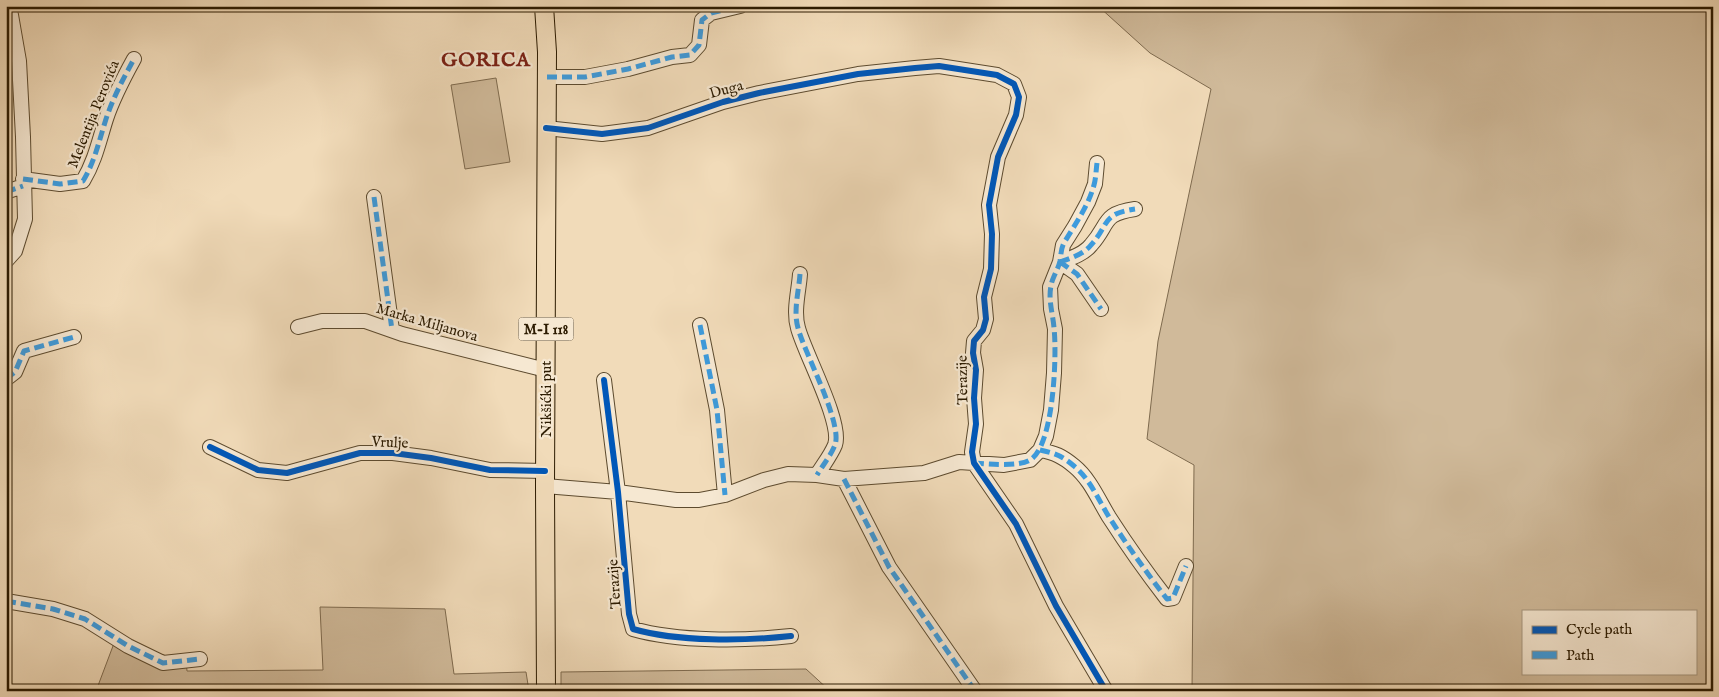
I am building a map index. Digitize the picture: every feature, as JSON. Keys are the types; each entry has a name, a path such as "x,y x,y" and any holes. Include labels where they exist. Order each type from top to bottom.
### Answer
{"main road":[{"name":"Nikšićki put","path":"544,6 547,52 546,691"}],"street":[{"path":"6,261 15,251 25,219 19,61 8,6"},
{"path":"547,77 585,77 628,69 672,57 690,55 699,45 702,20 711,13 740,6"},
{"name":"Melentija Perovića","path":"6,192 23,183 60,184 83,181 92,166 118,88 134,59"},
{"name":"Terazije","path":"914,68 938,66 997,75 1014,84 1019,97 1016,115 998,157 989,205 992,234 991,269 984,298 986,319 983,330 974,341 973,353 976,370 974,398 976,424 972,452 974,464"},
{"name":"Duga","path":"546,128 602,134 648,128 723,102 759,93 858,74 914,68"},
{"path":"545,478 618,492 676,500 699,500 726,495 764,480 788,474 817,475 844,479 924,473 959,462 1004,465 1030,460 1040,450 1046,436 1050,410 1054,373 1055,329 1051,309 1050,287 1060,262 1063,244 1088,202 1095,184 1097,163"},
{"path":"374,197 392,330"},
{"path":"1060,262 1075,257 1091,247 1109,218 1119,212 1135,209"},
{"path":"1060,262 1077,274 1101,309"},
{"path":"800,274 797,312 798,327 834,422 836,444 817,475"},
{"name":"Marka Miljanova","path":"298,327 322,322 365,321 392,330 546,370"},
{"path":"700,325 717,410 726,495"},
{"path":"6,379 15,372 24,351 74,338"},
{"name":"Terazije","path":"604,380 618,492 629,614 633,628 653,634 722,639 791,636"},
{"name":"Vrulje","path":"210,447 258,470 287,473 360,453 393,453 545,478"},
{"path":"1040,450 1056,453 1075,466 1095,492 1120,534 1167,599 1173,598 1186,566"},
{"path":"974,464 1016,524 1056,606 1106,691"},
{"path":"844,479 889,567 975,691"},
{"path":"6,602 53,609 84,619 128,646 163,663 200,659"}],"shaded area":[{"path":"1098,6 1713,6 1713,691 1192,691 1194,465 1147,439 1158,341 1211,89 1150,53"},
{"path":"496,78 510,162 465,169 451,85"},
{"path":"320,607 445,609 454,674 526,672 529,691 96,691 116,638 163,663 186,660 187,671 323,670"},
{"path":"806,669 830,691 561,691 561,672"}],"marked path":[{"path":"547,77 585,77 628,69 672,57 690,55 699,45 702,20 711,13 740,6"},
{"path":"23,179 60,184 83,181 94,158 112,104 134,59"},
{"path":"974,463 1018,464 1025,462 1030,460 1038,451 1044,437 1052,398 1055,358 1050,291 1063,245 1085,208 1091,193 1097,163"},
{"path":"6,192 23,186"},
{"path":"374,197 392,330"},
{"path":"1060,262 1085,251 1097,238 1111,217 1124,211 1135,209"},
{"path":"1060,262 1077,274 1101,309"},
{"path":"800,274 796,308 798,328 822,387 836,435 835,445 817,475"},
{"path":"700,325 717,410 725,495"},
{"path":"6,379 15,372 24,351 74,337"},
{"path":"1040,450 1062,457 1080,471 1144,569 1167,599 1173,598 1186,566"},
{"path":"844,479 889,567 975,691"},
{"path":"6,601 53,609 85,619 128,646 163,663 200,659"}],"cycle path":[{"path":"546,128 602,134 648,128 723,102 759,93 858,74 915,68 939,66 997,75 1014,84 1019,97 1016,115 998,157 989,205 992,234 991,269 984,297 986,319 983,330 974,341 976,424 972,452 974,463 1016,524 1056,606 1106,691"},
{"path":"604,380 618,492 629,614 633,629 670,636 711,639 753,639 791,636"},
{"path":"210,447 258,470 287,473 360,453 393,453 431,458 490,470 545,471"}],"district":[{"name":"GORICA","path":"486,59"}]}
